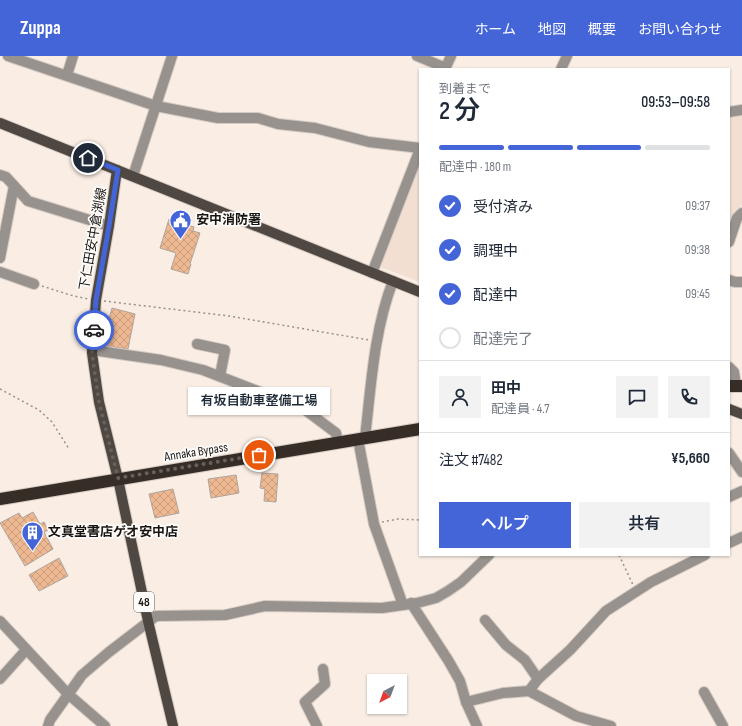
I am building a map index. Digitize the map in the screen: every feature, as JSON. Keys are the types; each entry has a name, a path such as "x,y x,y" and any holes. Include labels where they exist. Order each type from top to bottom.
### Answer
{"highway":[{"name":"Annaka Bypass","path":"0,499 118,478 419,429"}],"main road":[{"path":"0,123 419,292"},
{"name":"下仁田安中倉渕線","path":"118,170 96,300 92,350 99,402 118,478 148,621 173,726"},
{"path":"730,410 742,414"}],"street":[{"path":"8,56 156,106 218,118 258,118 278,124 315,128 369,142 419,149"},
{"path":"66,75 73,56"},
{"path":"133,176 172,56"},
{"path":"417,56 445,68 451,56"},
{"path":"561,68 567,56"},
{"path":"730,112 742,110"},
{"path":"372,273 419,152"},
{"path":"0,175 6,177 28,201 109,226"},
{"path":"0,258 14,186"},
{"path":"730,239 737,218 742,212"},
{"path":"0,272 34,284"},
{"path":"730,280 742,282"},
{"path":"393,281 386,299 377,342 361,439 374,524 407,604 451,665 460,681 466,702 477,726"},
{"path":"197,344 225,350 220,376"},
{"path":"92,350 161,360 203,370 220,376 304,409 336,433 338,442"},
{"path":"730,368 734,372 736,386"},
{"path":"730,454 742,472"},
{"path":"730,497 742,491"},
{"path":"730,543 742,537"},
{"path":"48,726 50,720 82,675 156,616 225,615 265,606 382,608 407,604 436,598 448,591 461,582 488,556"},
{"path":"529,691 538,679 570,650 606,611 652,582 703,556"},
{"path":"485,620 506,645 526,660 538,679"},
{"path":"0,621 68,694 105,726"},
{"path":"0,679 26,650"},
{"path":"317,726 305,702 325,684 323,669"},
{"path":"466,702 503,693 529,691 576,716 611,726"},
{"path":"704,692 723,726"}],"path":[{"path":"34,284 70,295 96,300 229,316 377,342"},
{"path":"0,389 39,410 52,422 69,449"},
{"path":"374,524 398,518 419,520"},
{"path":"619,556 636,592"}],"shaded area":[{"path":"730,113 742,113 742,204 733,220 730,233"},
{"path":"419,160 419,282 378,266"}],"building":[{"name":"安中消防署","path":"169,219 194,227 193,231 200,233 188,274 171,269 176,253 160,248"},
{"path":"112,308 135,314 128,349 107,346 113,320 109,319"},
{"path":"262,473 278,474 276,502 264,501 265,489 260,488"},
{"path":"236,475 239,493 211,498 208,479"},
{"path":"173,489 179,513 155,518 149,494"},
{"name":"文真堂書店ゲオ安中店","path":"33,512 40,524 44,522 48,530 44,532 53,549 25,566 0,523 19,513 22,518"},
{"path":"59,558 68,576 39,591 29,575"}],"way so far":[{"path":"94,330 92,353 99,402 118,478 259,455"}],"place":[{"name":"安中消防署","path":"180,240"},
{"name":"有坂自動車整備工場","path":"259,455"},
{"name":"文真堂書店ゲオ安中店","path":"33,552"}],"route":[{"path":"88,158 118,170 96,300 94,330"}]}
